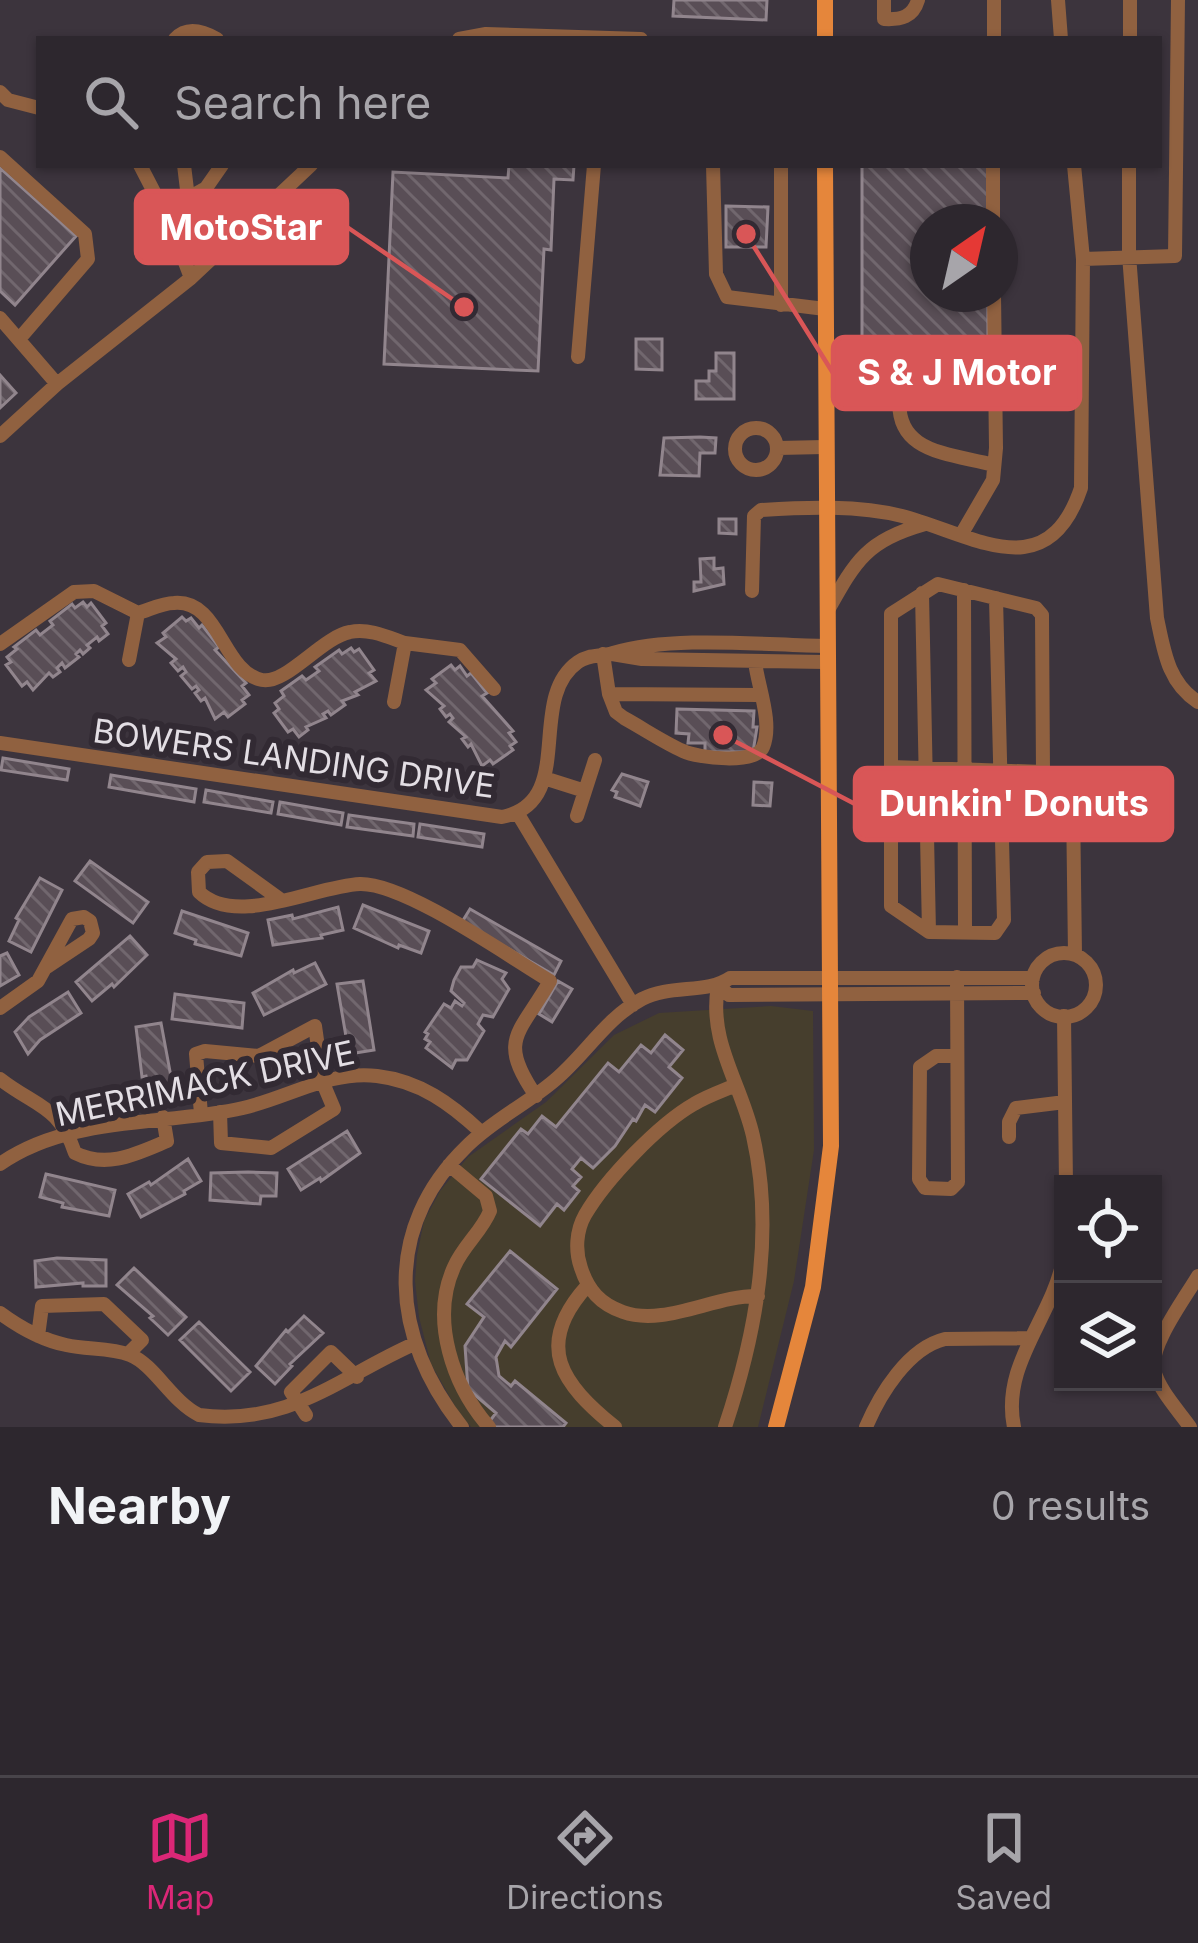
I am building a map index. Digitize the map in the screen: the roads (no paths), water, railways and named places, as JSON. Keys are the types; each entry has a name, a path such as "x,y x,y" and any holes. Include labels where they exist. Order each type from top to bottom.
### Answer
{"main road":[{"path":"825,0 825,36"},
{"path":"776,1427 804,1328 824,1225 831,1130 825,168"}],"street":[{"path":"884,0 884,20 901,20 919,0"},
{"path":"994,0 994,36"},
{"path":"1058,0 1061,36"},
{"path":"1130,0 1130,36"},
{"path":"1083,259 1175,256 1178,0"},
{"path":"179,36 197,31 210,36"},
{"path":"475,36 546,36"},
{"path":"0,92 8,100 36,106"},
{"path":"0,157 85,234 88,244 88,259 20,338"},
{"path":"142,168 191,278"},
{"path":"184,168 188,198"},
{"path":"170,223 220,168"},
{"path":"0,436 57,383 191,278 308,168"},
{"path":"578,357 594,168"},
{"path":"713,168 716,274 727,297 825,309"},
{"path":"781,168 781,305"},
{"path":"993,168 993,204"},
{"path":"752,591 754,516 761,510 824,508 899,515 1008,548 1034,548 1054,536 1072,515 1081,488 1083,259 1074,168"},
{"path":"1129,168 1129,255 1157,618 1177,686 1198,702"},
{"path":"961,535 987,495 994,465 994,312"},
{"path":"0,318 57,383"},
{"path":"994,465 913,440 899,420 898,400 906,390 995,390"},
{"path":"778,448 824,447"},
{"path":"826,614 868,548 925,524"},
{"path":"996,598 1004,920 995,933 928,932 892,906 891,614 938,584 964,590 996,598 1036,608 1042,615 1043,772"},
{"path":"964,590 965,932"},
{"path":"0,644 74,592 94,591 138,614 175,602 193,607 208,620 242,669 262,680 278,678 346,633 372,632 405,643 460,650 494,689"},
{"path":"922,593 928,932"},
{"path":"129,660 138,614"},
{"path":"394,702 405,643"},
{"name":"BOWERS LANDING DRIVE","path":"0,743 474,815 518,814 531,803 544,778 560,681 580,660 646,645 826,654"},
{"path":"755,662 766,725 764,746 750,758 686,752 616,712 609,694 608,654 755,662 826,654"},
{"path":"609,694 758,695"},
{"path":"578,816 595,760"},
{"path":"891,767 1043,772 1060,781 1073,803 1076,955"},
{"path":"544,778 585,791"},
{"path":"518,814 633,1005"},
{"path":"280,900 226,861 207,862 198,872 199,892 219,905 242,906 280,900 357,884 378,886 437,914 550,981 512,1048 516,1065 536,1096"},
{"path":"1054,954 1076,955 1092,968 1096,983 1087,1007 1064,1016 1049,1013 1034,985 1037,968 1054,954"},
{"path":"0,1008 32,987 47,967"},
{"path":"462,1427 429,1379 415,1344 406,1302 410,1236 424,1200 449,1165 482,1132 570,1068 614,1018 668,989 718,986 729,995 829,983 1034,985"},
{"path":"1096,983 1114,984"},
{"path":"957,984 958,1182 951,1189 925,1188 919,1179 920,1067 936,1056 957,1056"},
{"path":"718,986 715,1025 753,1135 762,1220 751,1337 725,1427"},
{"path":"1064,1016 1066,1175"},
{"path":"201,1114 196,1054 259,1056 315,1026 323,1083 334,1109 271,1148 221,1143 220,1112"},
{"name":"MERRIMACK DRIVE","path":"0,1164 69,1136 163,1117 220,1112 367,1075 407,1082 435,1094 482,1132"},
{"path":"0,1079 52,1110 75,1154 83,1158 119,1161 167,1141 163,1117"},
{"path":"736,1085 697,1101 668,1123 584,1216 577,1239 578,1260 587,1286 608,1305 642,1315 739,1296 758,1297"},
{"path":"1009,1137 1016,1108 1065,1102"},
{"path":"449,1165 486,1196 490,1211 449,1280 445,1306 452,1369 489,1427"},
{"path":"1190,1427 1160,1384 1154,1362 1157,1347 1198,1276"},
{"path":"1014,1427 1014,1378 1057,1283"},
{"path":"587,1286 562,1322 557,1348 560,1366 582,1399 615,1427"},
{"path":"38,1336 43,1306 104,1304 142,1340 128,1354"},
{"path":"0,1313 38,1336 68,1346 128,1354 185,1406 221,1423 264,1426 306,1414 378,1361 415,1344"},
{"path":"866,1427 906,1362 931,1342 1031,1338"},
{"path":"306,1414 291,1392 331,1352 357,1377"},
{"path":"429,1379 452,1369"}],"place":[{"name":"S & J Motor","path":"746,234"},
{"name":"MotoStar","path":"464,307"},
{"name":"Dunkin' Donuts","path":"723,735"}]}
